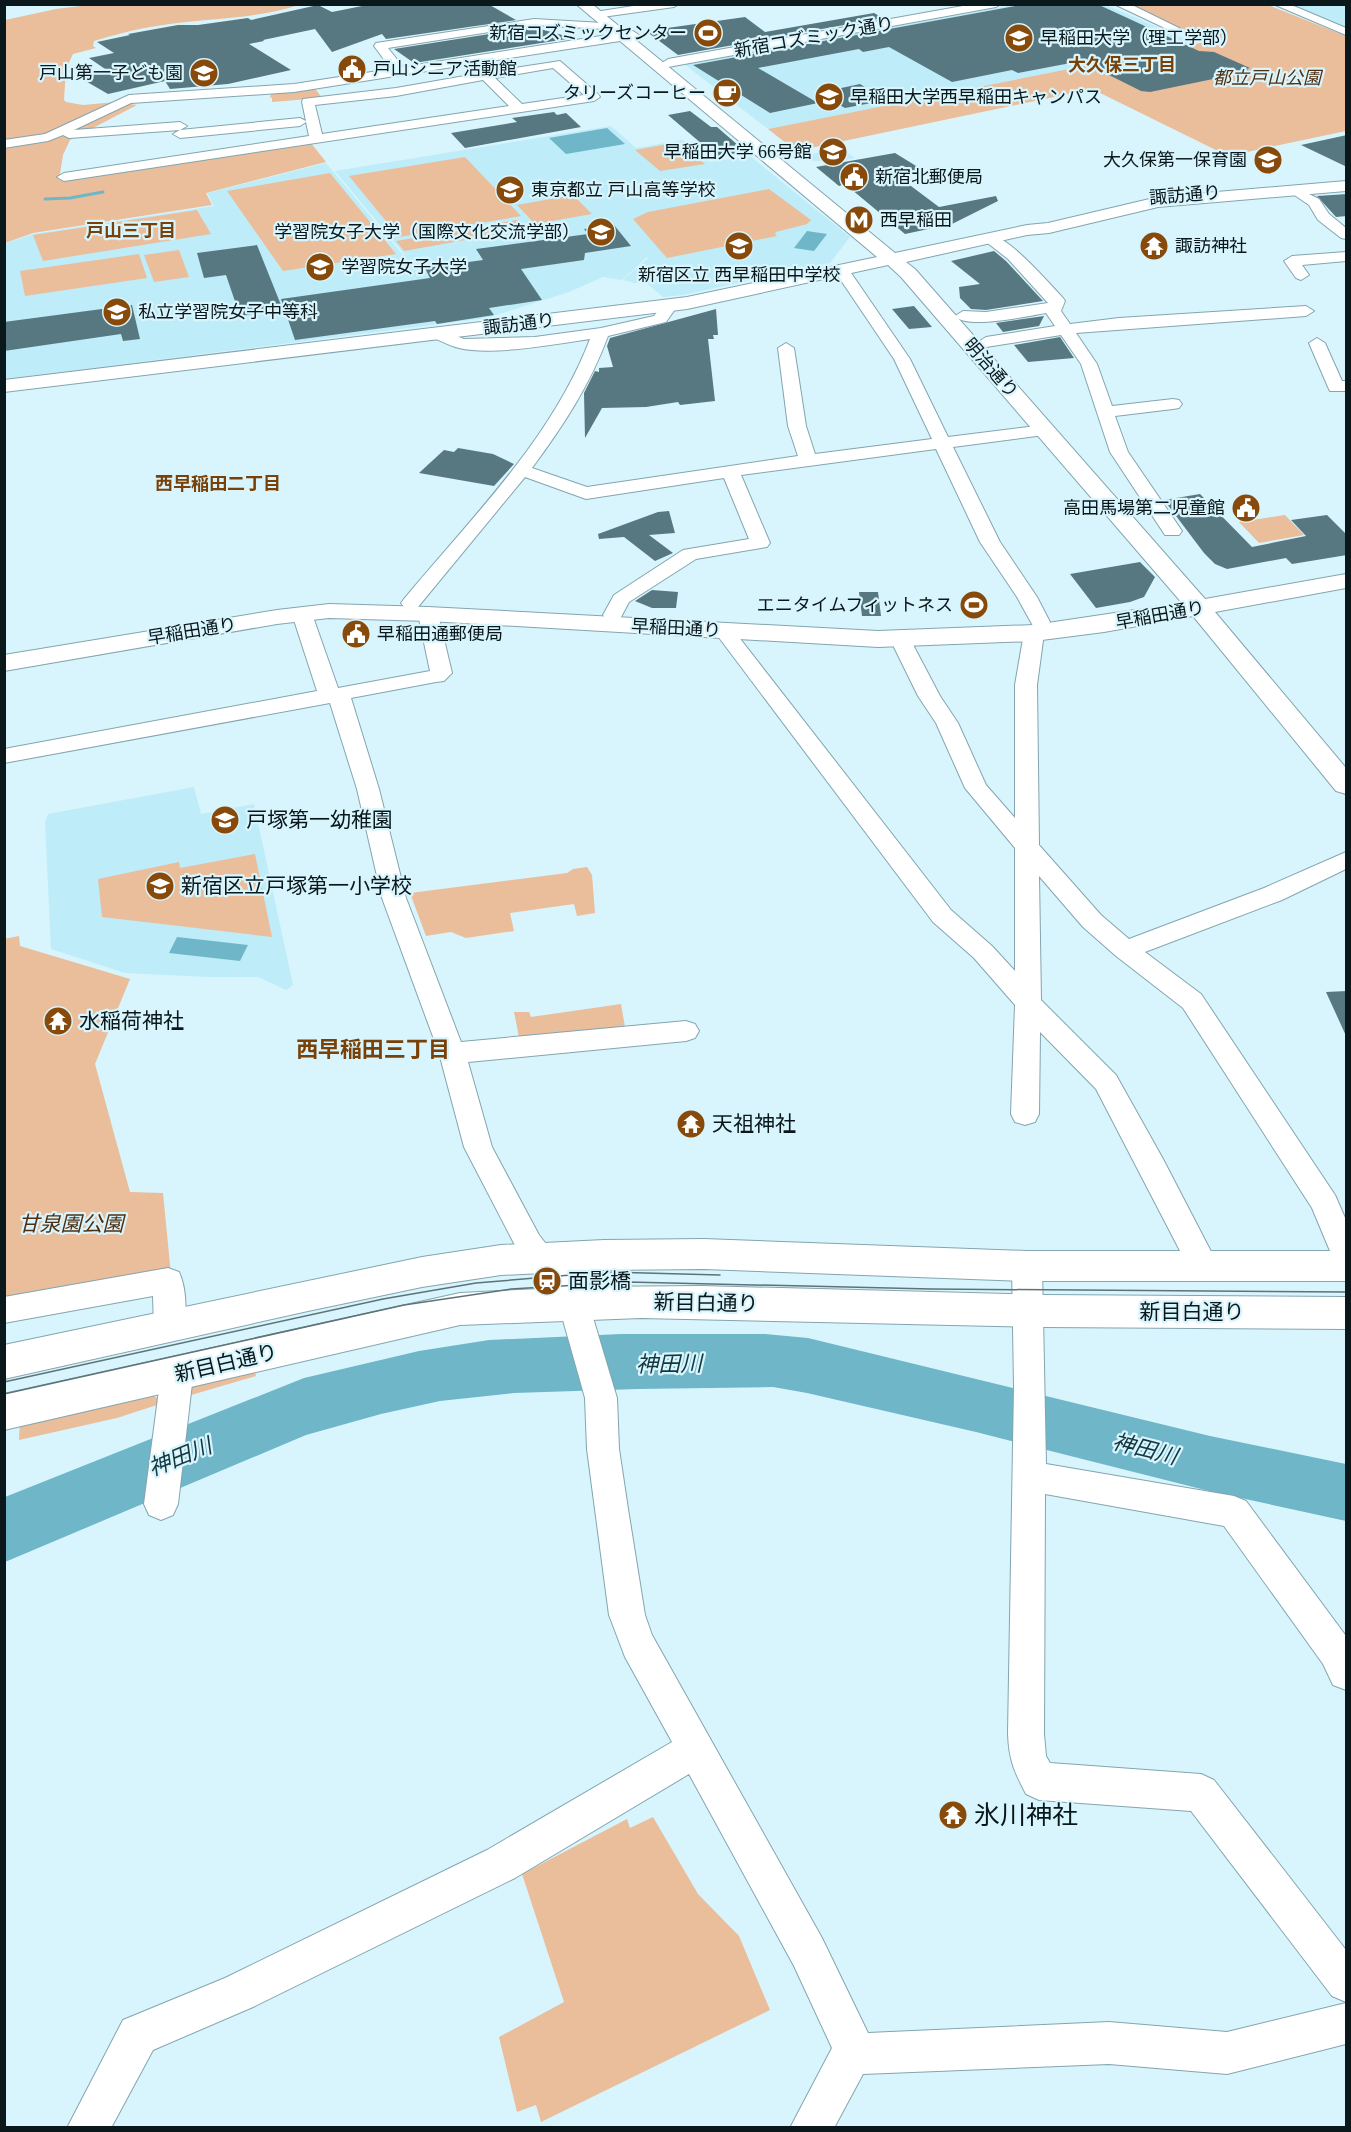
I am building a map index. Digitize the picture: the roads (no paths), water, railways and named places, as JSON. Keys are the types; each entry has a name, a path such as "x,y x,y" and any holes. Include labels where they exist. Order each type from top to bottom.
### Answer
{"main road":[{"name":"明治通り","path":"598,12 900,258 908,273 1044,430 1347,751"},
{"name":"明治通り","path":"627,35 668,63 900,258 963,315 1205,601 1347,785"},
{"name":"諏訪通り","path":"1292,189 1347,177"},
{"name":"諏訪通り","path":"4,386 670,305 718,297 1027,230 1049,228 1140,205 1292,189 1347,186"},
{"name":"早稲田通り","path":"4,663 302,614 420,608 614,615 870,630 1104,624 1347,571"},
{"name":"早稲田通り","path":"1205,601 1347,581"},
{"name":"早稲田通り","path":"4,652 293,604 353,602 724,631 900,639 1037,627"},
{"path":"4,1362 308,1295 422,1272 501,1260 704,1254 1027,1266 1347,1266"},
{"name":"新目白通り","path":"4,1412 177,1375 460,1309 578,1317 679,1301 1028,1311 1347,1313"}],"street":[{"path":"416,124 396,92 393,73 380,46 534,22 590,26 598,12 674,4"},
{"name":"新宿コズミック通り","path":"668,63 996,4"},
{"path":"1119,4 1175,29"},
{"path":"1278,4 1347,32"},
{"path":"519,10 534,22"},
{"path":"133,109 393,73 627,35"},
{"path":"468,60 508,91 520,109"},
{"path":"64,177 179,161 311,141 416,124 520,109 594,97 567,81 556,64 396,92 296,103 306,121 311,141"},
{"path":"319,84 329,100"},
{"path":"481,95 508,91"},
{"path":"53,135 129,99 251,105"},
{"path":"179,161 177,137 180,101"},
{"path":"4,144 53,135 177,137 330,119"},
{"path":"1292,189 1314,202 1323,217 1347,235"},
{"path":"990,238 1013,256 1058,301 1053,311 1089,364 1119,452 1172,531"},
{"path":"1301,275 1292,261 1347,257"},
{"path":"842,270 902,359 990,542 1027,597 1037,627 1026,685 1028,1003 1025,1114"},
{"path":"438,334 457,343 478,345 535,342 601,333 660,319 670,305"},
{"path":"963,315 986,317 1054,308"},
{"path":"986,342 1119,323 1305,311"},
{"path":"4,756 334,697 441,673 420,608 566,408 587,370 601,333"},
{"path":"1317,343 1335,387 1347,386"},
{"path":"786,348 796,426 808,460"},
{"path":"1105,412 1173,404"},
{"path":"521,470 586,493 808,460 1044,430"},
{"path":"614,615 621,599 690,554 760,543 730,471"},
{"path":"302,614 368,789 394,898 452,1053 478,1147 529,1244 578,1317 601,1397 607,1479 627,1615 638,1645 808,1952 854,2049 866,2054 1109,2043 1227,2053 1347,2024"},
{"path":"724,631 942,916 983,952 1028,1003 1106,1082 1203,1265"},
{"path":"900,639 929,696 947,723 976,788 1092,921 1125,950 1192,1001 1325,1203 1347,1254"},
{"path":"1125,950 1273,894 1347,860"},
{"path":"452,1053 686,1032"},
{"path":"1027,1266 1030,1387 1026,1734 1028,1759 1039,1781 1201,1793 1347,1982"},
{"path":"4,1310 168,1281 169,1327"},
{"path":"161,1502 177,1375"},
{"path":"1028,1465 1234,1512 1336,1651 1347,1672"},
{"path":"88,2127 138,2035 239,1993 501,1864 697,1748"},
{"path":"811,2127 854,2049"}],"water":[{"path":"607,128 625,144 566,154 549,138"},
{"path":"807,231 827,234 814,251 794,248"},
{"path":"177,937 248,945 240,961 169,953"},
{"name":"神田川","path":"621,1334 765,1334 808,1338 1210,1436 1346,1464 1346,1521 1213,1492 976,1432 807,1393 773,1387 638,1389 514,1393 440,1401 381,1414 306,1435 5,1562 5,1497 304,1378 419,1351 489,1340"}],"waterway":[{"path":"45,199 70,198 103,192"}],"tram line":[{"path":"4,1382 383,1299 476,1283 607,1272 720,1275"},
{"path":"4,1394 404,1305 511,1289 628,1282 931,1289 1346,1292"}],"place":[{"name":"新宿コズミックセンター","path":"708,33"},
{"name":"早稲田大学（理工学部）","path":"1019,38"},
{"name":"戸山シニア活動館","path":"352,69"},
{"name":"戸山第一子ども園","path":"204,73"},
{"name":"タリーズコーヒー","path":"727,93"},
{"name":"早稲田大学西早稲田キャンパス","path":"829,97"},
{"name":"早稲田大学 66号館","path":"833,152"},
{"name":"大久保第一保育園","path":"1268,160"},
{"name":"新宿北郵便局","path":"854,177"},
{"name":"東京都立 戸山高等学校","path":"510,190"},
{"name":"西早稲田","path":"859,220"},
{"name":"学習院女子大学（国際文化交流学部）","path":"601,232"},
{"name":"新宿区立 西早稲田中学校","path":"739,246"},
{"name":"諏訪神社","path":"1154,246"},
{"name":"学習院女子大学","path":"320,267"},
{"name":"私立学習院女子中等科","path":"117,312"},
{"name":"高田馬場第二児童館","path":"1246,508"},
{"name":"エニタイムフィットネス","path":"974,605"},
{"name":"早稲田通郵便局","path":"356,634"},
{"name":"戸塚第一幼稚園","path":"225,820"},
{"name":"新宿区立戸塚第一小学校","path":"160,886"},
{"name":"水稲荷神社","path":"58,1021"},
{"name":"天祖神社","path":"691,1124"},
{"name":"面影橋","path":"547,1281"},
{"name":"氷川神社","path":"953,1815"}],"district":[{"name":"大久保三丁目","path":"1122,65"},
{"name":"戸山三丁目","path":"131,231"},
{"name":"西早稲田二丁目","path":"218,484"},
{"name":"西早稲田三丁目","path":"373,1049"}],"park label":[{"name":"都立戸山公園","path":"1267,78"},
{"name":"甘泉園公園","path":"71,1224"}]}
